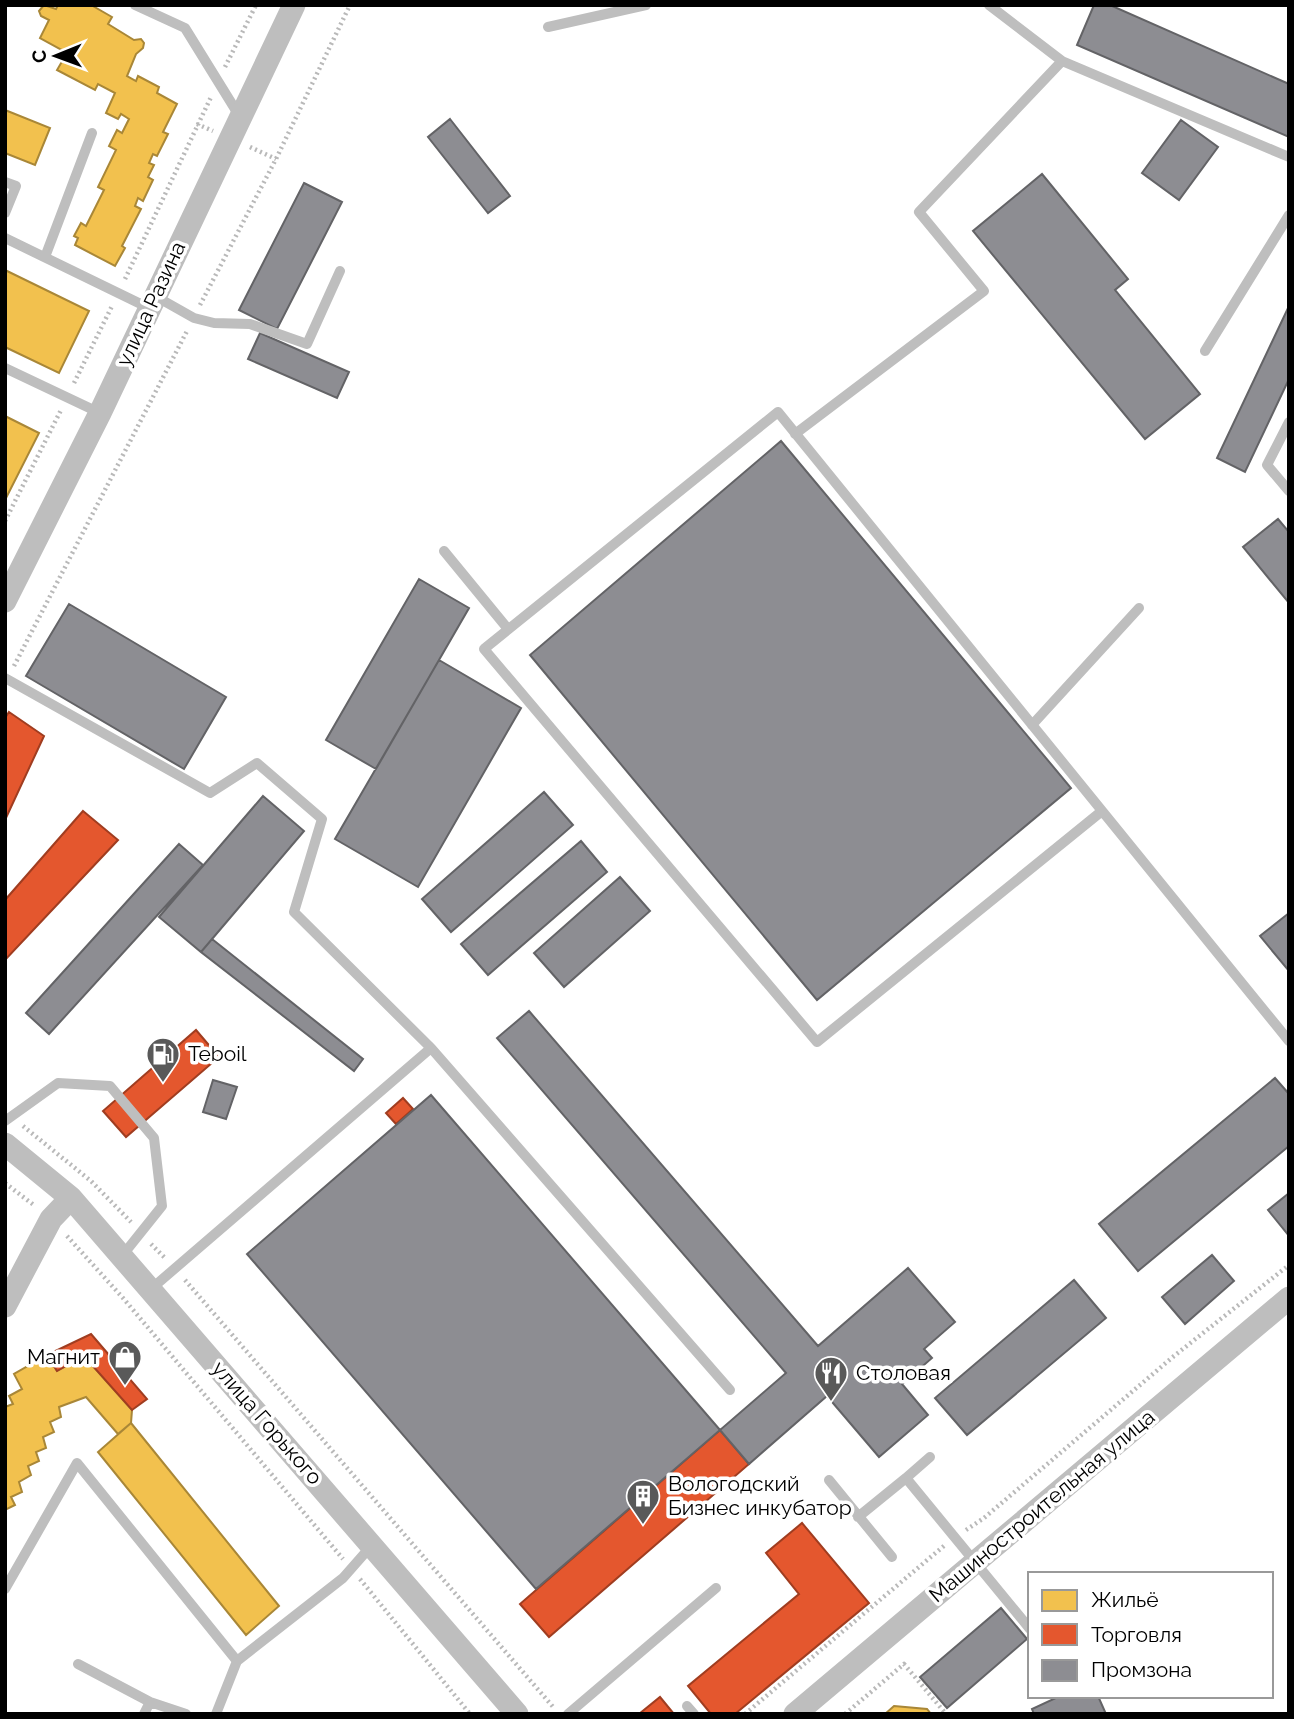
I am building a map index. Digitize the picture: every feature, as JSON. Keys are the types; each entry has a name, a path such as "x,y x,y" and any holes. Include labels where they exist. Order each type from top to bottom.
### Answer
{"street":[{"name":"улица Разина","path":"5,601 100,413 294,5"},
{"name":"улица Горького","path":"5,1144 71,1198 517,1714"},
{"path":"5,1306 51,1219 71,1198"},
{"name":"Машиностроительная улица","path":"795,1714 1289,1298"}],"lane":[{"path":"135,5 185,28 240,117"},
{"path":"548,26 646,5"},
{"path":"989,5 1062,61 1289,157"},
{"path":"795,434 984,291 919,212 1062,61"},
{"path":"45,257 92,133"},
{"path":"5,181 16,186 5,213"},
{"path":"1205,351 1289,215"},
{"path":"5,238 119,293 214,323 250,324 307,344 340,271"},
{"path":"5,368 100,413"},
{"path":"1102,811 817,1042 484,649 778,412 1289,1041"},
{"path":"1289,422 1266,465 1289,491"},
{"path":"444,551 508,629"},
{"path":"1032,725 1139,608"},
{"path":"6,679 210,793 257,763 322,819 293,912 431,1048 730,1390"},
{"path":"151,1289 431,1048"},
{"path":"8,1119 58,1083 110,1086 154,1138 162,1206 122,1256"},
{"path":"858,1517 930,1457"},
{"path":"5,1589 77,1462 237,1661"},
{"path":"906,1478 1028,1627"},
{"path":"829,1480 892,1557"},
{"path":"216,1714 237,1661 343,1578 372,1545"},
{"path":"568,1714 716,1588"},
{"path":"78,1664 150,1702 186,1714"},
{"path":"144,1714 150,1702"}],"path":[{"path":"5,521 119,293 256,5"},
{"path":"6,679 275,159 350,5"},
{"path":"8,1119 91,1181 141,1232 560,1714"},
{"path":"5,1182 51,1219 123,1298 470,1714"},
{"path":"1174,1356 1289,1265"},
{"path":"845,1714 904,1664 946,1714"}],"building: Жильё":[{"path":"44,5 56,9 58,5 91,5 112,17 108,24 134,40 141,39 144,43 127,76 136,81 138,76 159,87 157,93 177,104 163,132 168,134 157,156 153,154 149,163 154,165 148,177 153,180 143,201 138,198 135,206 141,209 115,266 75,245 78,238 74,236 81,223 86,226 104,190 98,187 116,150 109,146 117,130 122,133 129,119 121,114 118,119 106,113 115,93 98,84 95,90 57,70 67,53 40,38 49,20 41,16 39,11"},
{"path":"5,110 50,128 35,165 5,153"},
{"path":"5,270 89,311 59,373 5,347"},
{"path":"5,416 39,433 5,500"},
{"path":"47,1355 57,1371 84,1356 132,1410 131,1423 118,1434 86,1397 59,1407 61,1417 50,1422 54,1432 43,1437 46,1448 36,1452 39,1461 28,1466 31,1475 19,1482 22,1492 11,1497 15,1505 5,1510 5,1407 13,1404 9,1396 22,1389 14,1374"},
{"path":"131,1423 279,1606 246,1635 98,1452"},
{"path":"894,1706 927,1709 931,1714 885,1714"},
{"path":"894,1706 927,1709 931,1714 885,1714"}],"building: Торговля":[{"path":"9,712 44,736 5,820 5,718"},
{"path":"83,811 118,840 5,960 5,900"},
{"path":"196,1030 219,1057 126,1137 103,1111"},
{"path":"403,1098 413,1109 396,1124 386,1113"},
{"path":"91,1334 147,1399 132,1410 84,1356 57,1371 47,1355"},
{"name":"Вологодский Бизнес инкубатор","path":"720,1430 749,1464 549,1637 520,1604"},
{"path":"802,1523 869,1603 735,1714 711,1714 688,1686 799,1594 766,1553"},
{"path":"660,1697 674,1714 639,1714"}],"building: Промзона":[{"path":"1094,5 1110,5 1289,84 1289,137 1077,45"},
{"path":"450,119 510,196 488,213 428,137"},
{"path":"1181,120 1218,147 1179,200 1142,173"},
{"path":"1042,174 1128,279 1115,290 1200,394 1145,439 973,231"},
{"path":"304,183 342,202 277,329 239,310"},
{"path":"1289,306 1289,379 1245,472 1217,458"},
{"path":"260,333 349,372 337,398 248,359"},
{"path":"781,441 1071,788 817,1000 530,655"},
{"path":"1278,519 1289,532 1289,603 1243,547"},
{"path":"419,579 469,608 376,769 326,740"},
{"path":"69,604 226,697 184,769 26,676"},
{"path":"439,660 521,708 418,887 335,839"},
{"path":"544,792 573,825 451,932 422,899"},
{"path":"263,796 304,831 201,952 159,917"},
{"path":"581,841 607,872 488,975 461,944"},
{"path":"179,844 203,865 49,1034 26,1013"},
{"path":"620,877 650,911 564,987 534,953"},
{"path":"1289,913 1289,971 1260,936"},
{"path":"212,939 363,1059 354,1071 201,952"},
{"path":"529,1011 818,1346 908,1268 955,1322 924,1349 932,1358 902,1384 928,1415 879,1457 827,1396 749,1464 720,1430 786,1373 497,1038"},
{"path":"1275,1078 1289,1094 1289,1146 1138,1271 1099,1224"},
{"path":"213,1080 237,1087 226,1119 203,1112"},
{"path":"431,1095 720,1430 536,1589 247,1254"},
{"path":"1289,1193 1289,1236 1268,1210"},
{"path":"1212,1255 1234,1281 1185,1324 1162,1297"},
{"path":"1074,1280 1106,1318 967,1435 935,1398"},
{"path":"1001,1608 1027,1639 947,1708 920,1677"},
{"path":"1056,1698 1099,1698 1106,1714 1034,1714 1032,1709"}],"place":[{"name":"Teboil","path":"163,1084"},
{"name":"Магнит","path":"125,1387"},
{"name":"Столовая","path":"831,1403"},
{"name":"Вологодский Бизнес инкубатор","path":"643,1526"}]}
